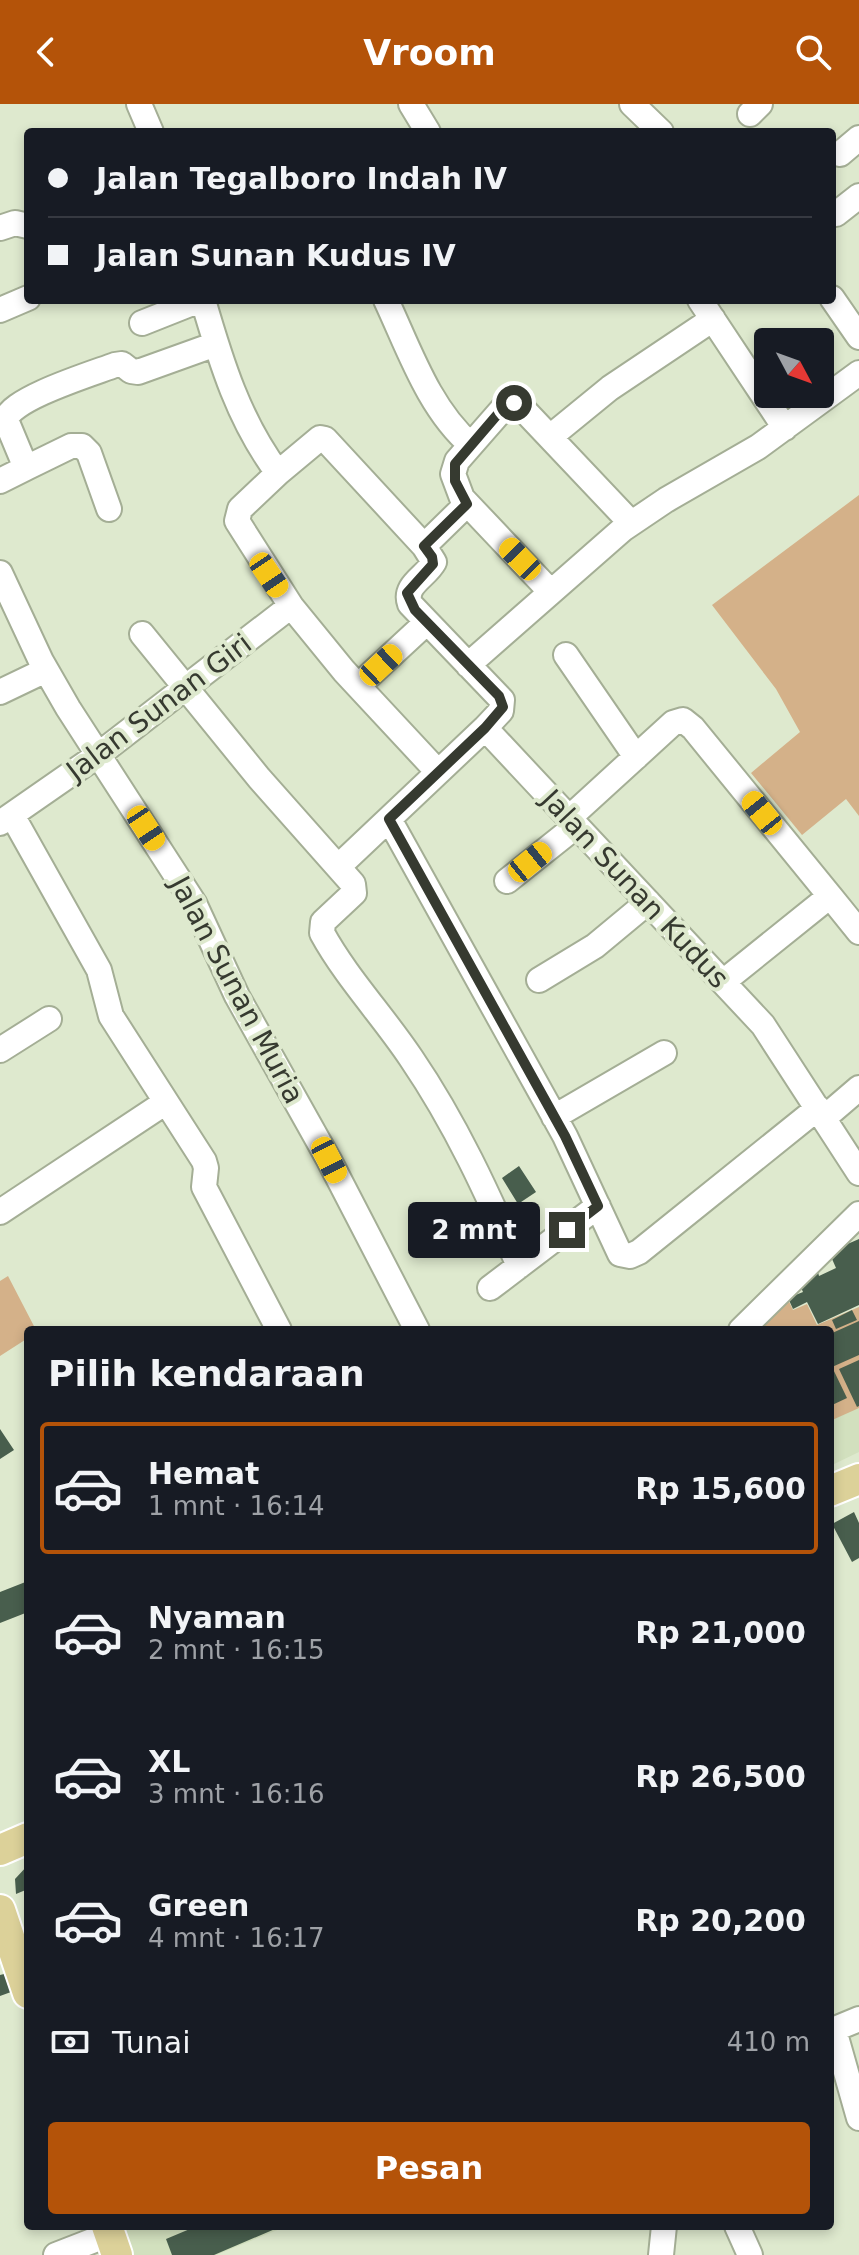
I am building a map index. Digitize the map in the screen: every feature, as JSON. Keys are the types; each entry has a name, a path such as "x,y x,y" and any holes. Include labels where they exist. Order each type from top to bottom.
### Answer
{"main road":[{"path":"834,1489 859,1479"},
{"path":"0,1850 24,1840"},
{"path":"0,1910 24,1981"}],"street":[{"path":"139,104 149,128"},
{"path":"411,104 426,128"},
{"path":"632,104 657,128"},
{"path":"840,154 859,138"},
{"path":"836,214 859,196"},
{"path":"0,228 15,223 24,225"},
{"path":"0,310 24,300"},
{"path":"142,323 192,304"},
{"path":"203,304 246,424 278,473"},
{"path":"388,304 446,419 471,445"},
{"path":"836,304 859,337"},
{"path":"550,437 707,310 785,428"},
{"path":"26,468 6,420 9,411 53,388 115,365 125,365 131,371 138,372 216,344"},
{"path":"468,665 631,523 785,428 859,373"},
{"path":"550,591 467,504 457,488 454,468 511,402 518,405 550,437 631,523"},
{"path":"338,867 485,728 501,711 503,704 410,604 407,593 433,564 432,557 325,439 317,439 240,509 237,521 291,606 358,686 438,772"},
{"path":"0,481 71,446 82,446 89,453 109,509"},
{"path":"424,546 467,504"},
{"name":"Jalan Sunan Muria","path":"0,573 46,670 194,903 237,996 329,1160 415,1326"},
{"name":"Jalan Sunan Giri","path":"6,819 98,755 291,606"},
{"path":"358,686 426,623"},
{"path":"142,634 355,890 323,922 322,933 419,1070 475,1167 519,1266"},
{"path":"566,655 636,757"},
{"path":"0,692 46,670"},
{"path":"507,881 573,822 636,757 680,720 686,721 859,932"},
{"name":"Jalan Sunan Kudus","path":"485,728 723,982 777,1044 859,1173"},
{"path":"6,819 99,970 111,1016 204,1161 204,1187 277,1326"},
{"path":"389,819 554,1117 618,1252 626,1256 635,1255 821,1113 859,1088"},
{"path":"723,982 830,896"},
{"path":"539,980 595,946 648,902"},
{"path":"0,1050 49,1019"},
{"path":"554,1117 664,1053"},
{"path":"0,1212 166,1102"},
{"path":"490,1288 598,1206"},
{"path":"745,1326 859,1214"},
{"path":"834,2029 859,2019"},
{"path":"834,2037 859,2118"},
{"path":"661,2255 664,2230"},
{"path":"739,2230 750,2255"},
{"path":"56,2255 111,2238"}],"shaded area":[{"path":"859,495 859,816 846,799 802,835 751,773 800,732 776,689 712,605"},
{"path":"8,1276 34,1326 24,1326 24,1341 0,1356 0,1281"},
{"path":"785,1293 793,1310 807,1304 817,1325 859,1307 859,1408 834,1419 834,1326 752,1326"},
{"path":"859,1307 859,1452 834,1464 834,1326 816,1326"},
{"path":"120,2230 277,2230 216,2255 129,2255"}],"building":[{"path":"519,1166 536,1192 518,1204 502,1178"},
{"path":"859,1239 859,1305 818,1324 807,1302 793,1309 788,1298 803,1292 798,1281 836,1268 829,1252"},
{"path":"852,1310 857,1320 836,1329 832,1320"},
{"path":"859,1321 859,1355 834,1366 834,1332"},
{"path":"859,1360 859,1406 857,1407 839,1369"},
{"path":"834,1371 847,1398 834,1404"},
{"path":"0,1429 14,1450 0,1459"},
{"path":"854,1512 859,1523 859,1558 852,1562 834,1523"},
{"path":"24,1583 24,1614 0,1623 0,1592"},
{"path":"24,1869 24,1891 16,1894 15,1879"},
{"path":"4,1974 11,1992 0,1996 0,1975"},
{"path":"187,2230 273,2230 214,2255 172,2255 166,2239"}],"route":[{"path":"514,403 503,408 455,464 455,481 459,494 467,504 424,546 434,562 407,593 415,610 499,696 503,707 389,819 565,1136 589,1185 598,1206 567,1230"}]}
